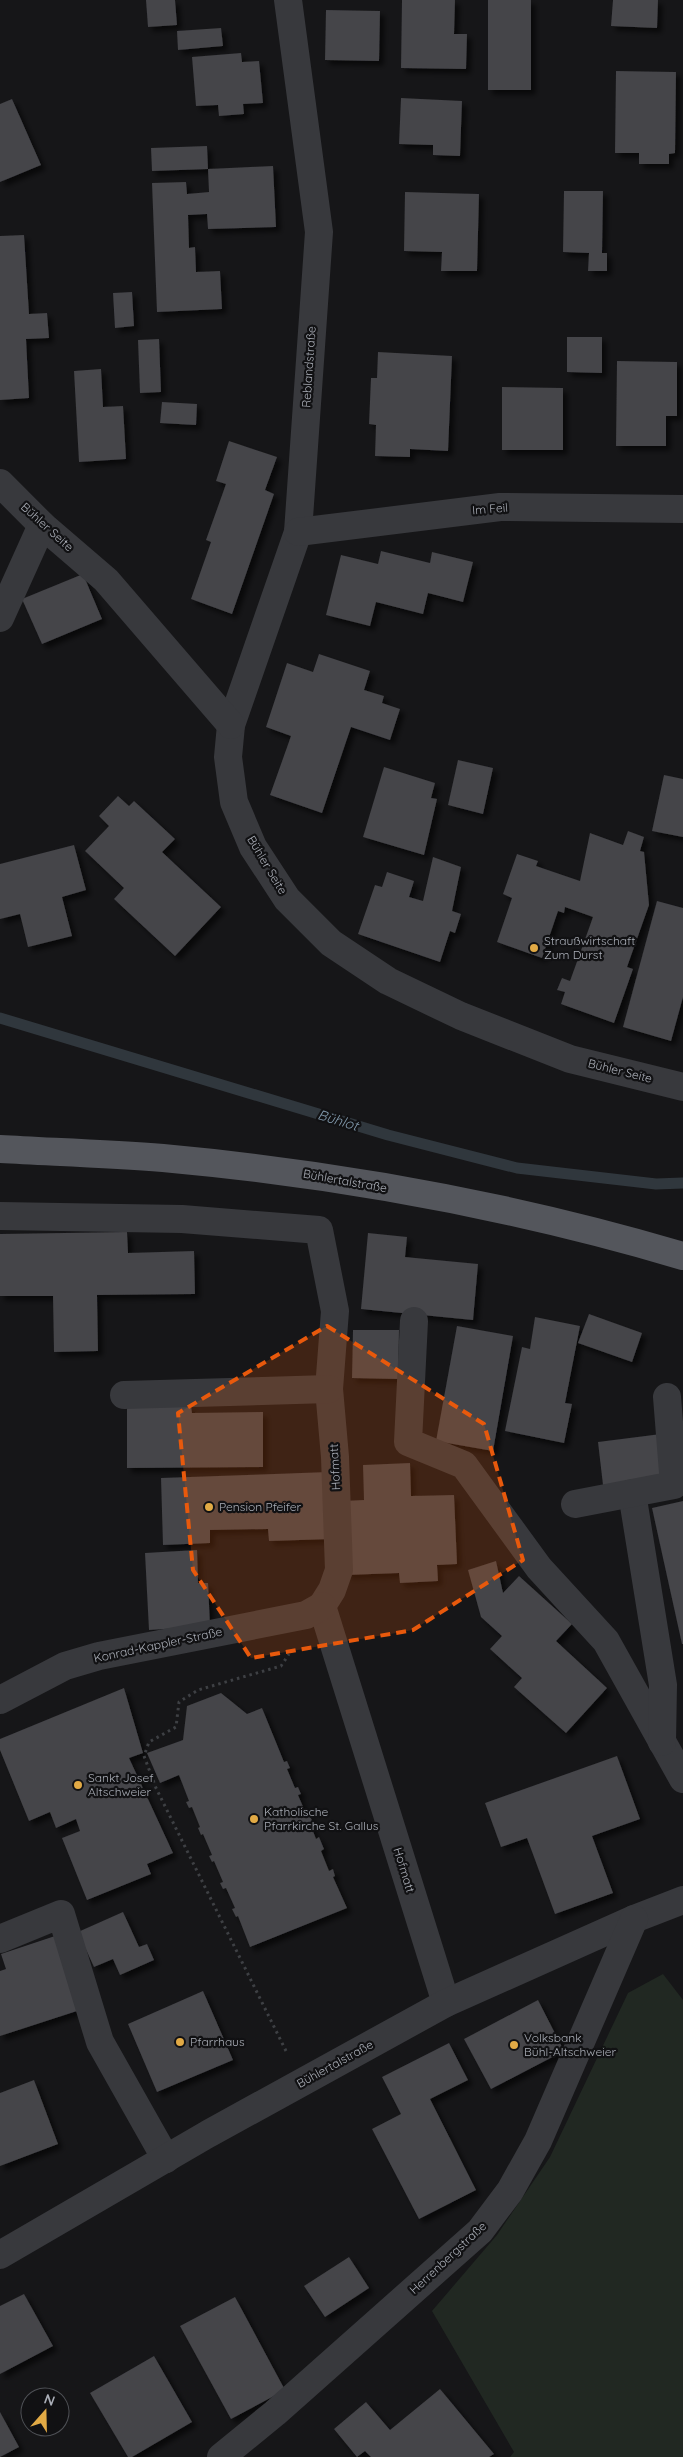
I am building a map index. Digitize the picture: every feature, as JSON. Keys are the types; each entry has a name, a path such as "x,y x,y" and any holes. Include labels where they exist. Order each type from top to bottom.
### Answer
{"main road":[{"name":"Bühlertalstraße","path":"0,1150 162,1158 302,1174 479,1204 632,1241 683,1256"}],"street":[{"name":"Reblandstraße","path":"231,725 298,532 319,232 288,0"},
{"name":"Bühler Seite","path":"0,483 42,525 106,580 231,725 228,757 234,802 253,847 287,899 331,943 388,981 461,1016 570,1059 683,1087"},
{"name":"Im Feil","path":"298,532 500,507 683,508"},
{"path":"0,618 42,525"},
{"name":"Hofmatt","path":"0,1216 182,1219 319,1230 335,1311 329,1388 335,1457 339,1570 332,1590 314,1610 446,2003"},
{"path":"414,1321 408,1442 464,1465 539,1568 606,1641 683,1780"},
{"path":"124,1394 329,1388"},
{"path":"575,1504 674,1485 668,1397"},
{"path":"632,1493 663,1685 662,1743"},
{"name":"Konrad-Kappler-Straße","path":"0,1700 65,1666 99,1656 314,1610"},
{"name":"Bühlertalstraße","path":"0,2255 166,2159 446,2003 634,1919 683,1900"},
{"path":"0,1939 62,1914 100,2042 166,2159"},
{"name":"Herrenbergstraße","path":"221,2457 275,2413 480,2231 510,2191 538,2141 634,1919"}],"path":[{"path":"302,2083 156,1788 144,1756 149,1742 176,1727 179,1702 198,1690 281,1666 314,1610"}],"highlighted area":[{"path":"327,1326 484,1424 523,1560 413,1630 251,1658 193,1570 178,1413"}],"shaded area":[{"path":"663,1974 683,2000 683,2457 510,2457 514,2452 432,2311 497,2235 550,2157 628,1993"}],"building":[{"path":"146,0 175,0 177,25 148,27"},
{"path":"402,0 455,0 454,34 467,34 466,69 401,68"},
{"path":"488,0 531,0 531,90 488,90"},
{"path":"613,0 658,0 657,28 611,26"},
{"path":"326,10 380,11 379,61 325,60"},
{"path":"221,28 223,46 178,50 177,31"},
{"path":"241,53 242,62 259,61 263,103 243,104 244,114 219,116 218,105 196,106 192,57"},
{"path":"616,71 676,72 675,153 669,154 669,164 639,164 639,153 615,153"},
{"path":"401,98 462,101 460,156 433,155 433,145 399,144"},
{"path":"12,99 41,165 0,182 0,104"},
{"path":"207,146 208,169 152,171 151,148"},
{"path":"273,166 276,227 208,229 207,214 188,215 189,248 195,247 196,272 220,271 222,309 157,312 152,183 186,182 187,194 209,192 208,169"},
{"path":"564,191 603,191 602,253 607,253 607,271 588,271 589,253 563,252"},
{"path":"405,192 479,194 477,271 441,271 442,252 404,251"},
{"path":"24,235 29,314 47,313 49,338 26,339 29,398 0,400 0,236"},
{"path":"132,292 134,326 115,328 113,293"},
{"path":"567,337 602,337 602,373 567,372"},
{"path":"159,339 161,392 140,393 138,340"},
{"path":"378,352 452,356 448,451 410,449 410,457 375,456 376,425 369,424 371,378 377,378"},
{"path":"617,361 677,362 677,416 666,416 666,446 616,446"},
{"path":"101,369 103,407 123,406 126,459 79,462 74,371"},
{"path":"502,387 563,388 563,450 502,450"},
{"path":"162,402 197,404 196,425 160,423"},
{"path":"229,441 277,457 265,490 274,494 232,614 191,599 211,542 206,540 226,484 216,481"},
{"path":"381,551 430,563 432,552 473,562 463,602 428,593 423,614 376,602 370,626 326,615 341,555 378,564"},
{"path":"83,574 102,619 42,644 22,599"},
{"path":"319,654 370,671 364,690 384,696 382,703 400,709 390,740 351,727 322,813 270,795 291,736 266,727 287,663 313,672"},
{"path":"458,760 493,768 483,814 448,805"},
{"path":"384,767 435,783 431,798 437,799 424,855 363,837"},
{"path":"664,775 683,779 683,837 652,831"},
{"path":"118,796 129,806 134,801 175,839 162,852 221,907 175,956 114,899 124,888 85,851 109,826 99,816"},
{"path":"628,831 644,837 640,851 644,852 649,905 627,967 633,969 614,1023 561,1004 565,992 557,990 562,978 570,981 593,917 565,907 564,913 558,911 542,958 497,942 512,898 503,894 517,854 538,861 536,866 580,881 590,833 623,845"},
{"path":"74,845 86,890 62,897 72,936 28,947 20,914 0,919 0,864"},
{"path":"433,857 461,867 452,911 461,914 455,933 450,931 440,962 358,934 375,885 382,887 387,872 414,881 409,897 423,901"},
{"path":"657,901 683,908 683,997 671,1041 623,1027"},
{"path":"127,1232 128,1253 194,1251 195,1294 97,1295 98,1351 54,1352 53,1296 0,1296 0,1234"},
{"path":"368,1233 407,1237 405,1257 478,1264 473,1320 361,1309"},
{"path":"589,1314 642,1333 632,1362 578,1343"},
{"path":"535,1317 580,1326 565,1403 572,1404 564,1443 505,1431 522,1347 530,1349"},
{"path":"457,1326 513,1336 493,1451 436,1441"},
{"path":"353,1330 399,1330 398,1379 352,1378"},
{"path":"191,1406 192,1413 263,1412 263,1467 127,1468 127,1407"},
{"path":"661,1434 666,1477 603,1485 598,1442"},
{"path":"410,1463 411,1496 454,1495 457,1564 437,1565 438,1581 400,1583 399,1573 346,1575 342,1501 364,1500 363,1465"},
{"path":"328,1472 331,1539 269,1541 268,1529 210,1530 210,1543 163,1545 161,1478"},
{"path":"683,1501 683,1644 682,1644 652,1508"},
{"path":"197,1550 198,1583 208,1583 210,1626 149,1630 145,1553"},
{"path":"496,1561 503,1593 519,1576 572,1624 556,1641 607,1688 566,1733 514,1687 522,1678 490,1649 502,1636 481,1617 468,1570"},
{"name":"Sankt Josef Altschweier","path":"124,1688 143,1753 129,1758 173,1853 147,1864 151,1874 87,1900 62,1838 80,1831 76,1819 56,1828 50,1812 29,1821 0,1750 0,1739"},
{"name":"Katholische Pfarrkirche St. Gallus","path":"221,1693 247,1714 262,1708 284,1762 287,1761 290,1768 287,1769 295,1788 298,1787 301,1794 298,1795 307,1816 309,1815 313,1822 310,1823 316,1839 319,1837 324,1849 321,1851 329,1871 333,1869 335,1876 333,1877 347,1908 250,1947 238,1916 236,1917 232,1909 235,1908 226,1888 223,1889 220,1883 223,1882 214,1861 212,1862 209,1856 212,1855 203,1834 201,1835 198,1828 200,1827 192,1807 189,1808 186,1802 189,1801 179,1775 160,1783 147,1753 183,1740 187,1706"},
{"path":"617,1756 640,1819 592,1836 613,1893 555,1914 527,1838 501,1847 485,1803"},
{"path":"123,1912 139,1947 147,1944 154,1960 120,1975 113,1959 94,1967 78,1932"},
{"path":"55,1936 80,2010 0,2036 0,1971 6,1969 1,1954"},
{"name":"Pfarrhaus","path":"203,1991 233,2060 157,2092 128,2024"},
{"name":"Volksbank Bühl-Altschweier","path":"538,2000 564,2051 491,2089 464,2039"},
{"path":"449,2043 468,2080 430,2099 476,2190 419,2219 372,2129 401,2114 382,2077"},
{"path":"34,2080 58,2144 0,2166 0,2093"},
{"path":"349,2257 369,2288 325,2317 304,2286"},
{"path":"24,2294 53,2346 0,2374 0,2306"},
{"path":"235,2297 285,2390 231,2419 180,2326"},
{"path":"154,2356 192,2422 132,2457 128,2457 90,2393"},
{"path":"440,2389 494,2454 489,2457 371,2457 365,2451 357,2457 334,2429 366,2402 390,2430"},
{"path":"0,2412 19,2447 0,2457"}],"waterway":[{"name":"Bühlot","path":"0,1018 388,1135 517,1168 656,1184 683,1183"}],"place":[{"name":"Straußwirtschaft Zum Durst","path":"534,948"},
{"name":"Pension Pfeifer","path":"209,1507"},
{"name":"Sankt Josef Altschweier","path":"78,1785"},
{"name":"Katholische Pfarrkirche St. Gallus","path":"254,1819"},
{"name":"Pfarrhaus","path":"180,2042"},
{"name":"Volksbank Bühl-Altschweier","path":"514,2045"}]}
